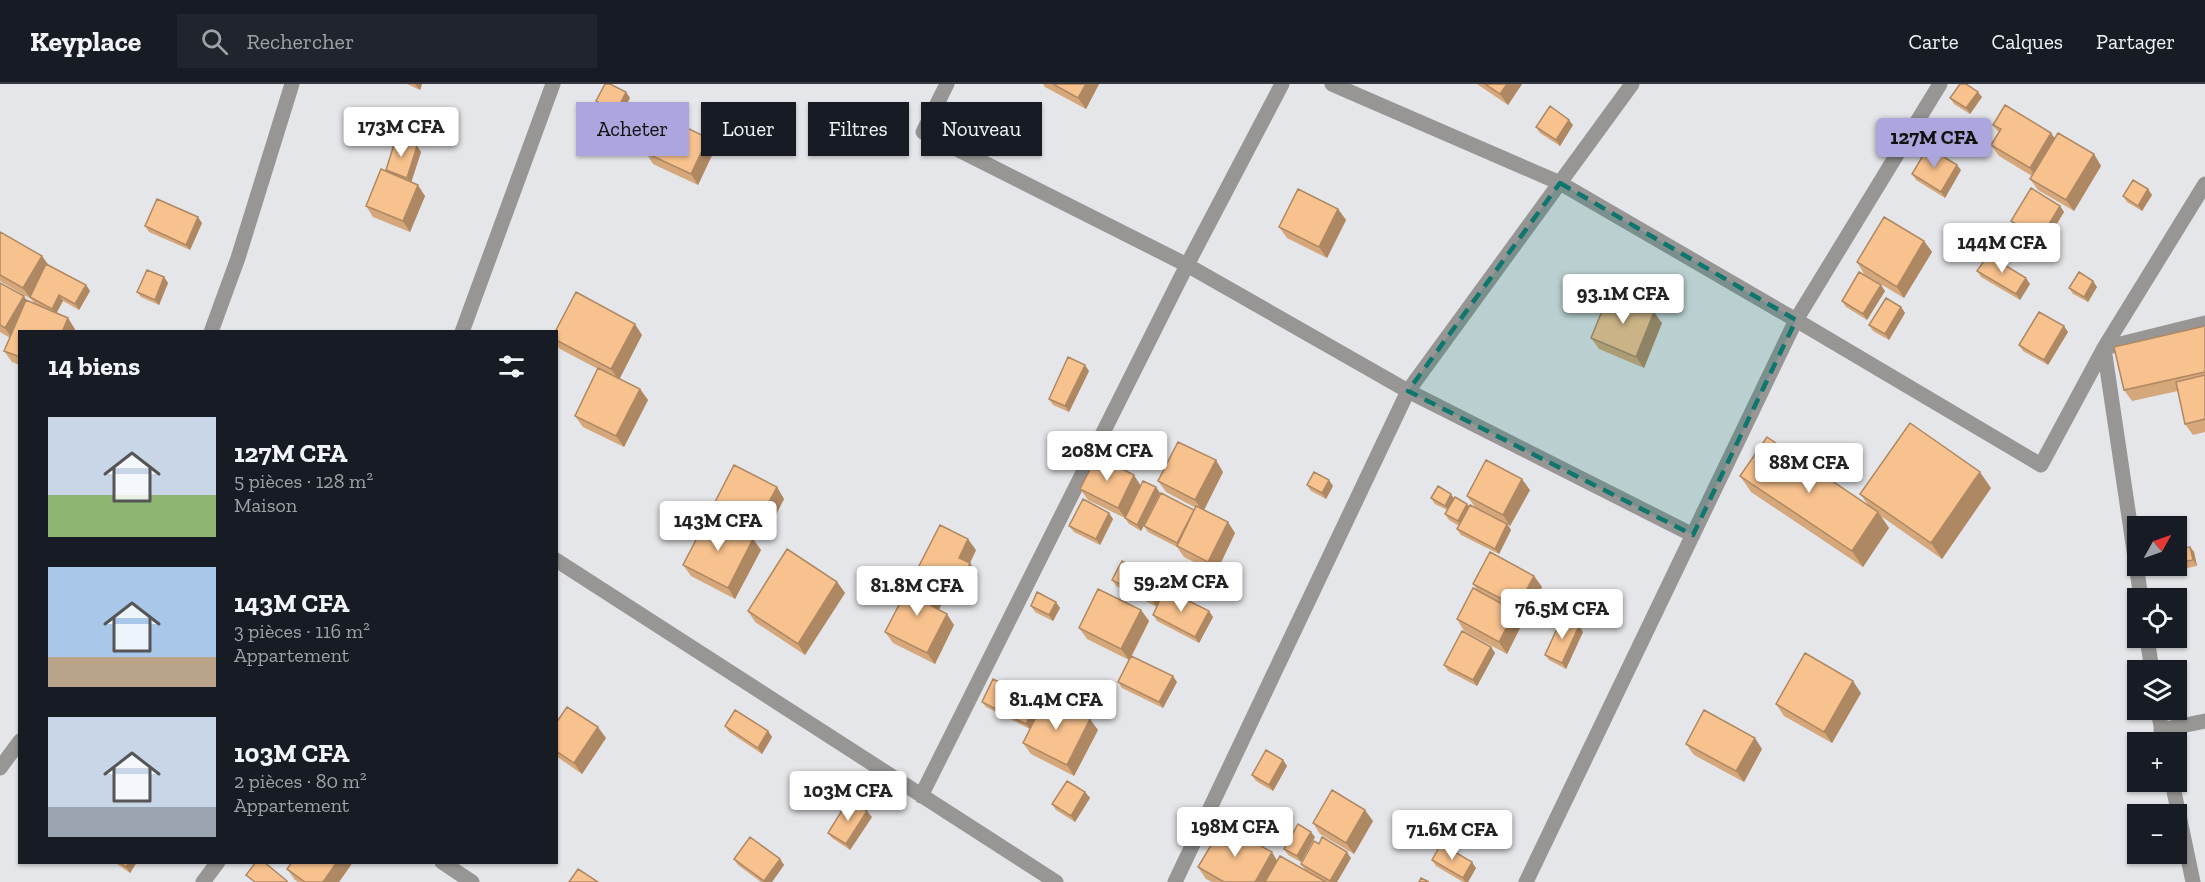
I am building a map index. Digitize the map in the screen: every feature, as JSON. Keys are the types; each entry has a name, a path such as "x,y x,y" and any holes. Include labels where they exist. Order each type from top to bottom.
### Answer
{"street":[{"path":"212,330 238,258 292,84"},
{"path":"463,330 553,84"},
{"path":"947,84 923,132 1187,265 1408,391 1692,535"},
{"path":"921,796 1187,265 1282,84"},
{"path":"1332,84 1560,183 2041,465 2104,348 2205,184"},
{"path":"1175,882 1408,391 1632,84"},
{"path":"1526,882 1796,320 1940,84"},
{"path":"2104,348 2205,323"},
{"path":"2104,348 2140,588"},
{"path":"558,561 1056,882"},
{"path":"2173,732 2205,721"},
{"path":"0,768 18,744"},
{"path":"2174,792 2193,882"},
{"path":"203,882 216,864"},
{"path":"448,872 472,882"}],"highlighted area":[{"path":"1560,183 1796,320 1693,535 1408,391"}],"building":[{"path":"605,84 626,92 621,102 596,101"},
{"path":"1053,84 1086,84 1078,98"},
{"path":"1485,84 1507,84 1500,94"},
{"path":"1960,84 1966,84 1978,92 1966,108 1950,98"},
{"path":"2005,105 2051,133 2030,168 1991,145 2001,129 1993,125"},
{"path":"1550,106 1569,120 1556,140 1536,127"},
{"path":"689,129 701,135 701,153 691,174 652,156 689,156"},
{"path":"2058,133 2094,154 2066,200 2030,179"},
{"path":"396,138 417,146 407,178 386,170"},
{"path":"1928,147 1957,165 1941,192 1912,174"},
{"path":"381,169 418,185 403,221 366,206"},
{"path":"2133,180 2148,189 2138,206 2123,196"},
{"path":"2031,188 2060,206 2040,239 2011,221"},
{"path":"1298,189 1338,209 1319,247 1279,227"},
{"path":"157,199 198,217 186,245 145,226"},
{"path":"1884,217 1924,241 1897,287 1857,262"},
{"path":"0,232 42,256 23,288 0,275"},
{"path":"1988,255 2026,278 2016,294 1977,271"},
{"path":"46,264 86,285 75,304 59,295 52,309 30,297"},
{"path":"147,270 164,277 155,300 137,292"},
{"path":"1859,272 1881,285 1863,314 1842,301"},
{"path":"2079,272 2093,281 2084,297 2069,288"},
{"path":"0,283 24,296 5,328 0,325"},
{"path":"576,292 635,324 611,369 558,341 558,330 556,330"},
{"path":"1609,294 1654,312 1636,357 1591,338"},
{"path":"1886,298 1901,307 1885,334 1869,325"},
{"path":"26,300 68,318 63,330 18,330 18,356 4,351"},
{"path":"2039,312 2064,326 2044,360 2019,345"},
{"path":"2205,326 2205,372 2124,390 2114,347"},
{"path":"1068,357 1085,365 1065,406 1049,399"},
{"path":"598,368 640,389 616,436 575,416"},
{"path":"2205,375 2205,419 2185,424 2176,382"},
{"path":"1910,423 1980,472 1931,543 1860,494"},
{"path":"1767,437 1878,512 1852,551 1740,476"},
{"path":"1178,442 1216,460 1195,500 1158,481"},
{"path":"1097,456 1134,475 1118,508 1080,489"},
{"path":"1486,460 1522,479 1503,515 1467,496"},
{"path":"734,465 777,487 755,528 713,506"},
{"path":"1314,472 1329,480 1322,493 1307,485"},
{"path":"1143,481 1156,487 1137,525 1125,518"},
{"path":"1438,486 1451,494 1445,506 1431,498"},
{"path":"1161,493 1194,510 1177,543 1144,526"},
{"path":"1455,497 1467,504 1458,521 1445,514"},
{"path":"1083,499 1109,513 1096,539 1069,526"},
{"path":"1470,505 1507,524 1495,549 1457,529"},
{"path":"1196,506 1228,522 1208,562 1177,546"},
{"path":"709,515 753,539 728,588 683,565"},
{"path":"940,525 968,539 959,558 970,563 959,586 919,566"},
{"path":"2187,547 2190,547 2193,560 2187,561"},
{"path":"787,549 837,582 798,644 748,611"},
{"path":"1490,552 1534,576 1517,607 1473,584"},
{"path":"1122,561 1162,582 1153,601 1112,580"},
{"path":"914,576 937,587 928,604 947,614 927,653 885,632"},
{"path":"1473,588 1515,611 1499,642 1457,619"},
{"path":"1098,589 1141,610 1121,649 1079,628"},
{"path":"1165,589 1209,611 1195,637 1153,615"},
{"path":"1037,592 1056,602 1049,615 1031,606"},
{"path":"1562,618 1579,626 1562,663 1545,655"},
{"path":"1462,631 1491,647 1473,680 1444,665"},
{"path":"1805,653 1853,681 1824,732 1776,704"},
{"path":"1131,656 1173,676 1159,702 1118,682"},
{"path":"993,679 1037,701 1026,724 982,702"},
{"path":"1046,697 1090,719 1067,765 1023,743"},
{"path":"567,707 598,727 574,763 558,752 558,720"},
{"path":"735,710 768,731 758,748 725,726"},
{"path":"1704,710 1755,738 1736,771 1686,744"},
{"path":"1266,750 1283,760 1269,785 1252,775"},
{"path":"1067,781 1085,792 1071,816 1052,804"},
{"path":"1332,790 1365,810 1346,843 1313,823"},
{"path":"849,799 867,811 846,844 828,833"},
{"path":"1298,824 1311,832 1297,856 1284,849"},
{"path":"1223,825 1272,852 1255,882 1224,882 1198,867"},
{"path":"750,837 780,859 764,881 734,859"},
{"path":"1322,837 1347,852 1330,881 1301,864 1314,841 1319,844"},
{"path":"1441,844 1472,862 1463,878 1432,860"},
{"path":"1280,856 1326,882 1265,882"},
{"path":"254,864 266,864 287,881 255,882 246,875"},
{"path":"291,864 336,864 323,882 305,882 287,869"},
{"path":"578,869 598,882 569,882"}]}
